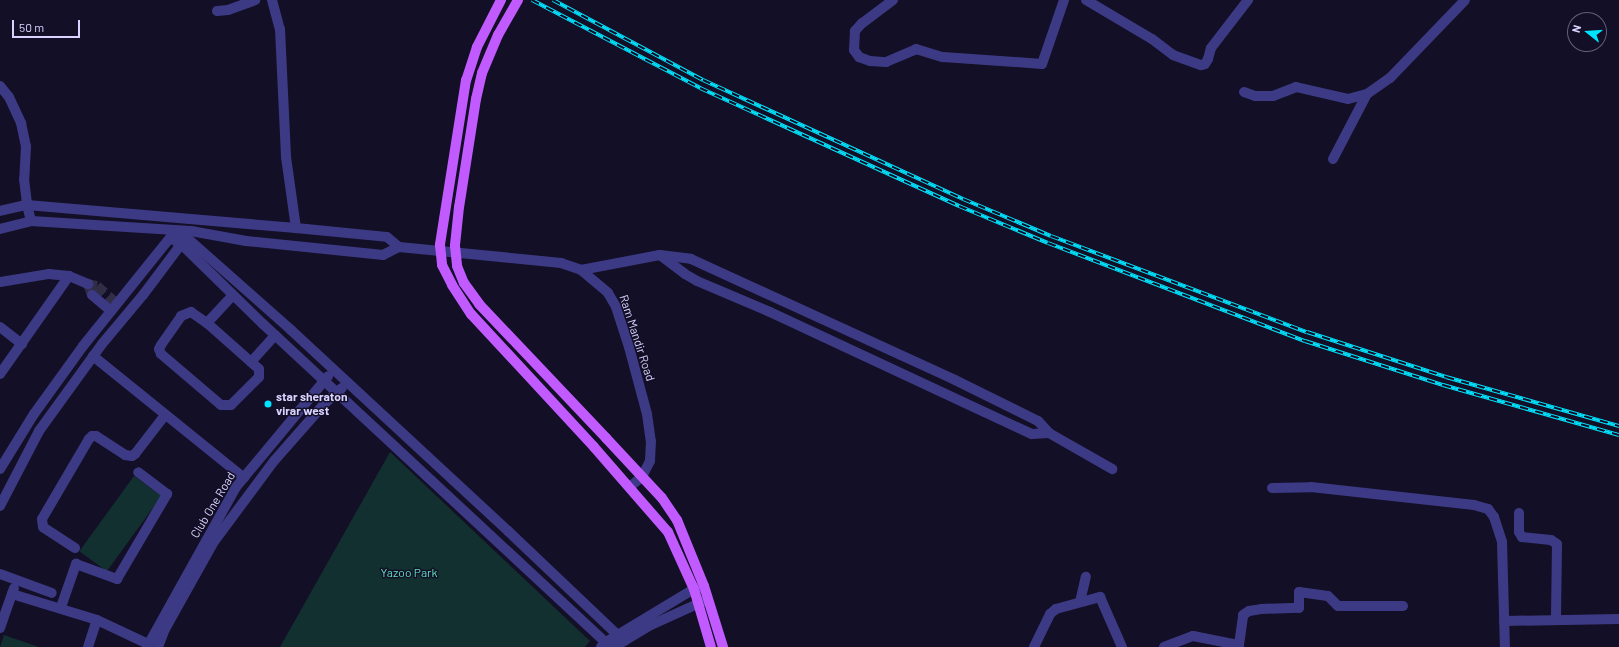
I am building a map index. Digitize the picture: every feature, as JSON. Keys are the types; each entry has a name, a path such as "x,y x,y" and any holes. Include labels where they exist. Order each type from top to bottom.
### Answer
{"main road":[{"path":"501,0 477,47 466,80 440,245 442,265 452,285 471,314 594,447 668,532 694,589 712,647"},
{"path":"518,0 498,35 482,73 476,99 459,207 455,246 457,266 464,283 479,304 662,498 677,520 704,586 724,647"}],"street":[{"path":"217,11 228,10 255,0"},
{"path":"272,0 280,29 286,157 296,228"},
{"path":"893,0 862,23 855,32 854,50 859,57 870,61 886,62 916,49 943,57 1042,64 1064,0"},
{"path":"1086,0 1152,39 1173,55 1201,65 1205,64 1211,48 1248,0"},
{"path":"1244,92 1255,96 1273,96 1296,87 1348,99 1367,94 1390,78 1465,0"},
{"path":"0,86 9,97 21,123 26,146 24,179 27,205 31,221"},
{"path":"1333,159 1367,94"},
{"name":"Ram Mandir Road","path":"0,211 27,205 296,228 387,238 399,248 561,263 581,270 608,292 616,307 629,347 647,414 651,441 650,461 642,477 629,487"},
{"path":"0,468 34,414 111,311 174,233 184,218"},
{"path":"0,506 39,432 93,356 143,295 200,220"},
{"path":"0,229 31,221 174,233 186,237 383,255 399,248"},
{"path":"174,233 186,237 291,330 619,641"},
{"path":"186,237 233,295 606,645 619,641 708,599"},
{"path":"660,255 697,281 883,364 1032,434 1049,433"},
{"path":"581,270 660,255 691,259 1038,421 1049,433 1112,469"},
{"path":"0,282 49,274 69,276 88,284"},
{"path":"0,374 69,276"},
{"path":"92,295 111,311"},
{"path":"207,323 233,295"},
{"path":"191,312 207,323 251,362 259,369 259,377 231,405 227,406 221,405 161,354 159,350 181,316 191,312"},
{"path":"0,327 22,344"},
{"path":"251,362 275,335"},
{"path":"883,364 888,350"},
{"path":"93,356 244,478"},
{"name":"Club One Road","path":"147,646 236,487 333,370"},
{"name":"Club One Road","path":"158,647 166,629 213,543 274,461 347,383"},
{"path":"74,548 43,527 42,519 89,440 92,436 96,436 125,455 132,456 136,454 165,415"},
{"path":"61,608 76,564 117,579 167,494 138,472"},
{"path":"1272,488 1311,487 1474,505 1488,509 1494,517 1502,542 1505,647"},
{"path":"1519,513 1519,532 1522,537 1550,540 1557,544 1556,620"},
{"path":"0,574 52,593"},
{"path":"1080,602 1086,577"},
{"path":"0,628 18,580"},
{"path":"619,641 694,589 704,586"},
{"path":"1164,647 1193,636 1239,645 1243,615 1248,611 1261,609 1299,608 1299,592 1328,596 1338,606 1403,606"},
{"path":"12,594 97,620 147,646"},
{"path":"1034,647 1050,614 1056,609 1100,597 1122,647 1127,647"},
{"path":"1504,621 1619,618"},
{"path":"88,647 97,620"}],"green space":[{"name":"Yazoo Park","path":"390,452 590,641 585,647 280,647"},
{"path":"134,476 162,496 107,571 79,551"},
{"path":"4,635 39,647 0,647"}],"tunnel":[{"path":"92,295 88,284 97,286 117,304"}],"railway":[{"path":"532,0 700,88 959,206 1048,243 1305,341 1443,385 1619,435"},
{"path":"553,0 703,80 963,199 1051,236 1307,332 1446,377 1619,426"}],"place":[{"name":"star sheraton virar west","path":"268,404"}]}
